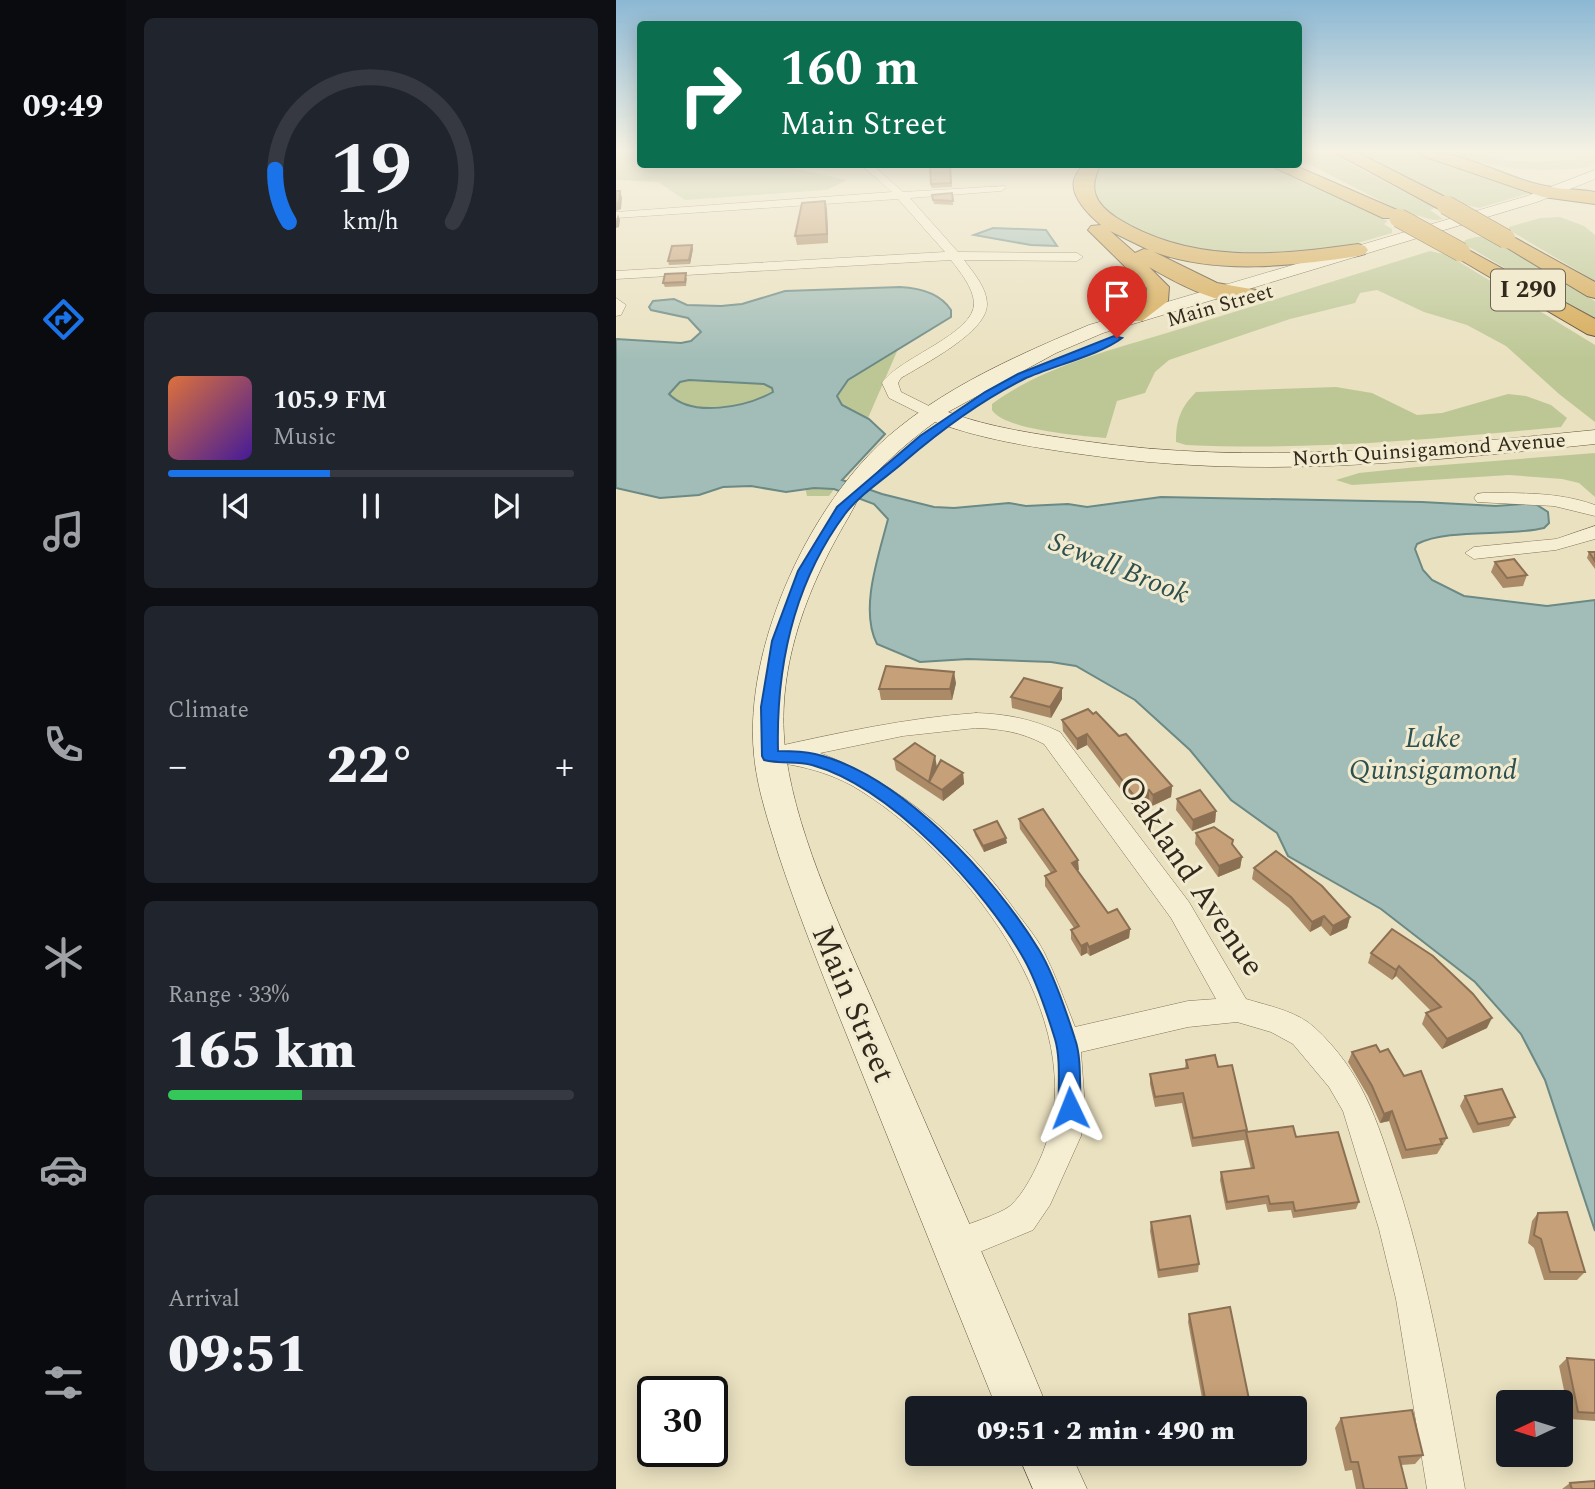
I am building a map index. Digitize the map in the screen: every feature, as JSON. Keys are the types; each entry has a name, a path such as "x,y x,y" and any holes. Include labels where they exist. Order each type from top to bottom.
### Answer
{"highway":[{"path":"1109,221 1210,278 1224,295"},
{"name":"I 290","path":"1405,221 1595,329"},
{"name":"I 290","path":"1475,221 1595,291"},
{"path":"1092,223 1172,272 1224,295 1254,296"},
{"path":"1092,223 1158,287 1157,301 1134,316"},
{"path":"1124,231 1168,248 1220,259 1292,259 1358,250"}],"main road":[{"name":"Main Street","path":"1015,1396 816,913 784,818 770,756 769,707 779,641 805,571 841,510 869,478 889,447 940,416 1021,376 1224,295 1358,250 1466,221"},
{"name":"Main Street","path":"1254,296 1482,221"},
{"name":"Main Street","path":"940,416 975,386 1049,349 1134,316 1224,295"},
{"name":"North Quinsigamond Avenue","path":"940,416 1013,436 1082,448 1225,460 1380,458 1595,437"},
{"path":"1031,1466 1038,1489"},
{"path":"1049,1466 1060,1489"}],"street":[{"path":"925,221 970,274 981,299 977,313 967,328 895,375 890,383 894,395 940,416"},
{"path":"616,275 954,256 1077,257"},
{"path":"616,302 619,305 616,312"},
{"path":"1483,498 1534,498 1595,511"},
{"path":"1474,553 1564,543 1589,537 1595,531"},
{"name":"Oakland Avenue","path":"770,756 936,724 969,721 1031,727 1052,738 1148,864 1203,947 1237,1009 1279,1021 1303,1035 1339,1077 1357,1106 1396,1229 1413,1298 1446,1489"},
{"path":"770,756 813,759 859,779 898,805 946,845 990,895 1033,957 1066,1042 1070,1108 1065,1136 1039,1195 1021,1218 953,1246"},
{"path":"1066,1042 1188,1014 1237,1009"}],"green space":[{"path":"1123,221 1387,221 1384,224 1392,229 1392,233 1337,249 1265,258 1169,247"},
{"path":"1528,221 1572,221 1584,226 1595,235 1595,281 1509,230 1509,227"},
{"path":"1487,237 1595,301 1595,321 1464,244 1465,240"},
{"path":"1430,251 1448,255 1595,345 1595,422 1506,346 1467,325 1424,312 1377,290 1360,293 1355,303 1290,319 1169,360 1155,372 1145,393 1117,401 1106,438 1027,427 999,417 992,410 992,404 1013,390 1058,368"},
{"path":"905,333 841,480 829,496 807,496 803,478 829,390"},
{"path":"689,380 764,384 773,388 773,392 749,402 719,408 691,406 668,395 680,382"},
{"path":"1336,387 1372,393 1417,415 1442,413 1508,394 1526,396 1551,405 1567,418 1561,427 1374,443 1233,446 1186,445 1176,442 1180,415 1196,392"},
{"path":"1595,453 1595,497 1579,483 1509,475 1352,485 1336,480 1359,473"}],"water":[{"path":"993,228 1046,230 1057,246 1031,245 974,235"},
{"name":"Lake Quinsigamond","path":"900,287 922,290 941,299 951,310 951,317 848,380 837,396 842,405 869,419 885,434 842,480 882,494 934,507 954,508 1009,503 1026,506 1068,504 1087,507 1161,497 1496,506 1534,503 1548,512 1549,523 1544,528 1445,536 1417,544 1415,549 1423,570 1432,580 1464,596 1547,606 1595,600 1595,1231 1545,1080 1521,1034 1475,982 1381,909 1288,856 1277,833 1231,800 1190,750 1135,700 1076,666 1051,662 968,659 920,662 877,644 872,630 870,599 888,519 874,504 834,489 814,488 786,492 751,486 723,487 699,495 660,498 616,488 616,339 681,343 691,341 701,332 688,318 651,310 649,307 653,301 674,299 687,305 721,306 742,304 785,291","holes":["689,380 764,384 772,388 773,392 749,402 720,408 691,406 669,394 680,382"]}],"building":[{"path":"798,221 826,221 827,234 795,236"},
{"path":"692,245 689,260 668,261 672,246"},
{"path":"686,273 685,282 663,283 665,274"},
{"path":"1514,559 1527,575 1507,578 1495,562"},
{"path":"886,666 954,672 950,689 879,689"},
{"path":"1024,678 1062,688 1050,707 1011,697"},
{"path":"1088,709 1093,714 1096,712 1119,736 1126,734 1172,786 1153,795 1149,790 1135,797 1087,734 1077,739 1062,720"},
{"path":"915,743 935,756 929,782 894,759"},
{"path":"941,760 963,773 942,790 929,782"},
{"path":"1200,790 1216,811 1193,820 1177,799"},
{"path":"1043,809 1078,860 1072,863 1108,913 1117,909 1130,929 1089,947 1087,943 1081,946 1071,930 1079,926 1045,876 1056,871 1019,819"},
{"path":"997,821 1006,838 983,846 974,830"},
{"path":"1214,827 1233,840 1232,844 1242,857 1219,866 1196,833"},
{"path":"1276,851 1322,886 1350,917 1333,926 1324,916 1312,922 1291,897 1254,868"},
{"path":"1392,929 1433,956 1473,994 1492,1018 1447,1039 1426,1013 1441,1007 1399,966 1396,970 1371,953"},
{"path":"1376,1045 1380,1052 1388,1049 1404,1076 1421,1071 1447,1138 1440,1139 1442,1144 1406,1150 1392,1111 1384,1114 1372,1086 1352,1052"},
{"path":"1215,1055 1218,1067 1232,1065 1247,1130 1193,1138 1183,1093 1155,1097 1150,1074 1188,1068 1186,1060"},
{"path":"1502,1089 1515,1117 1478,1124 1465,1096"},
{"path":"1293,1126 1296,1137 1338,1132 1359,1202 1295,1211 1293,1202 1270,1204 1268,1196 1227,1202 1221,1172 1254,1168 1246,1132"},
{"path":"1567,1212 1585,1272 1550,1272 1541,1239 1534,1235 1538,1213"},
{"path":"1190,1216 1199,1264 1159,1270 1151,1222"},
{"path":"1230,1307 1248,1396 1205,1396 1189,1314"},
{"path":"1567,1358 1595,1360 1595,1413 1578,1412"},
{"path":"1412,1410 1423,1455 1399,1457 1407,1489 1364,1489 1358,1462 1351,1462 1341,1418"},
{"path":"1595,1481 1595,1489 1572,1489 1570,1483"}],"route":[{"path":"1070,1108 1066,1042 1033,957 990,895 946,845 898,805 859,779 813,759 770,756 769,707 779,641 790,607 805,571 841,510 877,482 924,439 989,394 1021,376 1117,338"}],"water label":[{"name":"Sewall Brook","path":"1119,568"}]}
